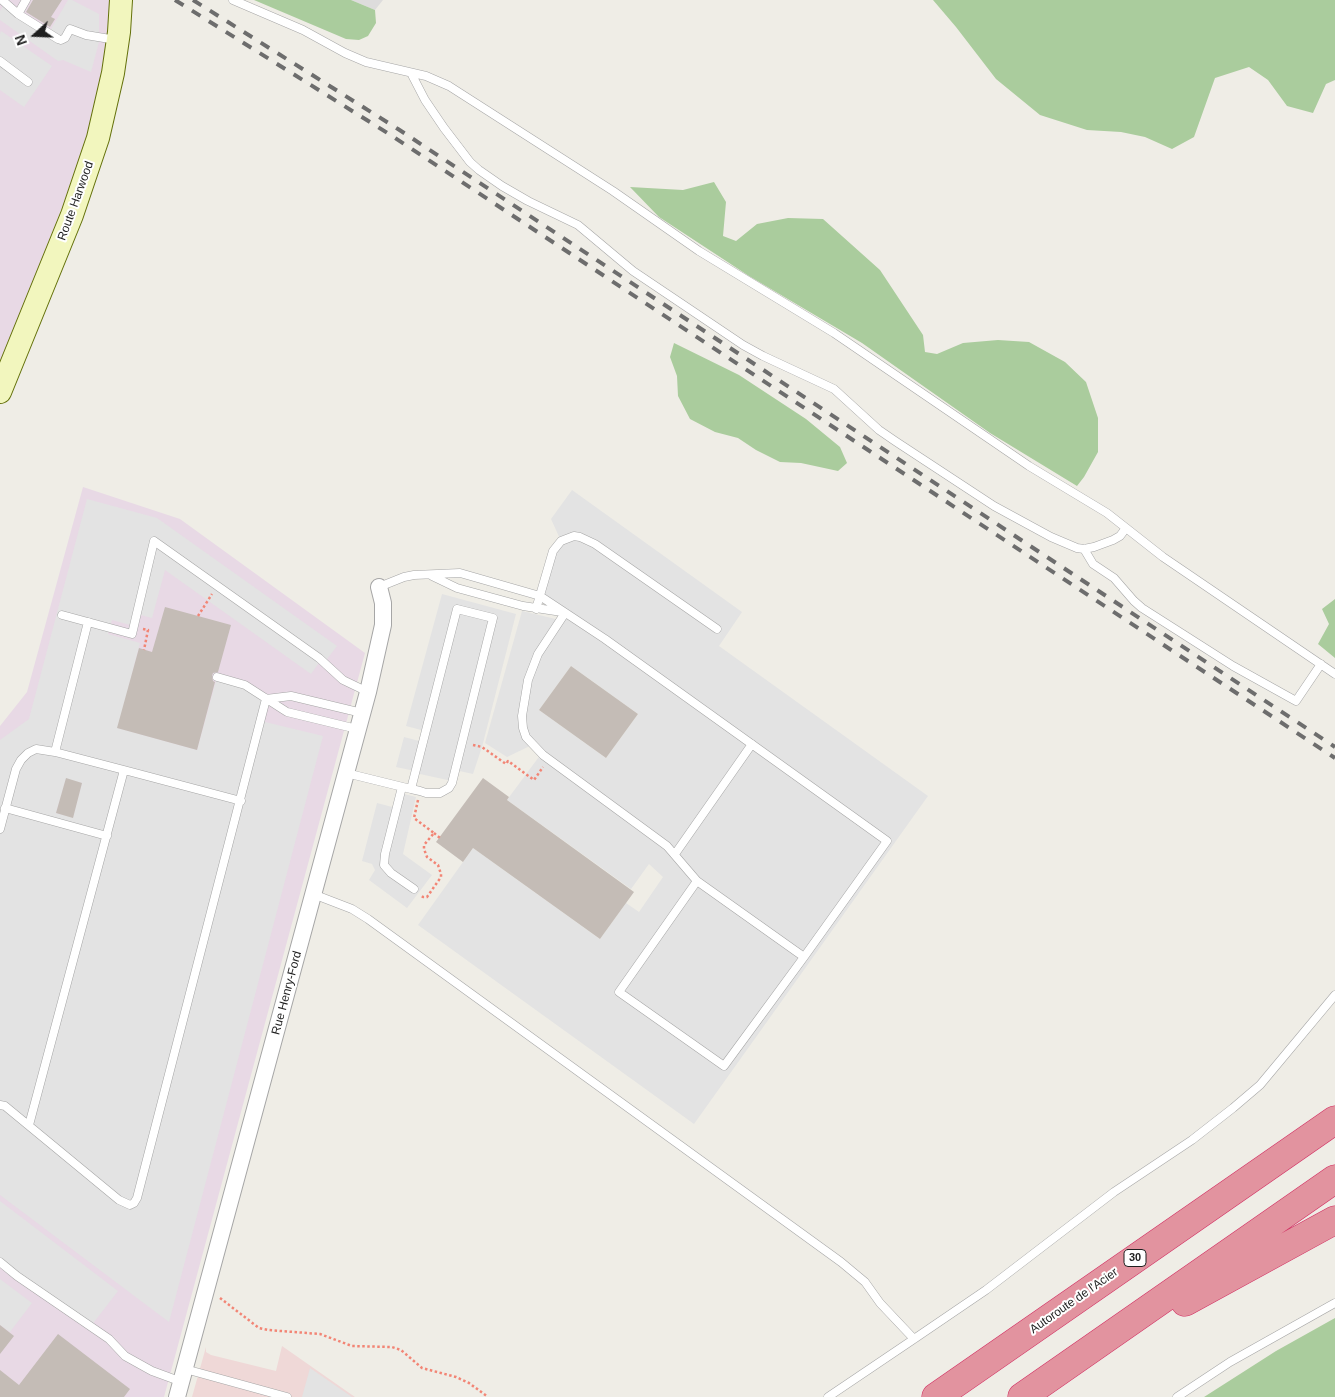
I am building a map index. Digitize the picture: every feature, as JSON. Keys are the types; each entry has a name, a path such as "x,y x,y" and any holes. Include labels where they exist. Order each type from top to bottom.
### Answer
{"highway":[{"name":"Autoroute de l'Acier","path":"936,1397 1335,1120"},
{"path":"1022,1397 1335,1179"},
{"path":"1067,1366 1335,1220"}],"main road":[{"name":"Route Harwood","path":"0,392 46,283 90,162 107,102 118,40 121,0"}],"street":[{"name":"Rue Henry-Ford","path":"181,1383 368,692 383,625 383,603 379,587"}],"lane":[{"path":"2,0 18,14 58,40 65,38 70,29 86,35 118,40"},
{"path":"18,14 26,0"},
{"path":"233,0 303,30 345,54 366,62 426,76 449,86 613,191 685,242 834,332 1016,457 1107,513 1163,557 1335,674"},
{"path":"0,62 28,82"},
{"path":"411,73 425,100 461,151 470,162 502,186 544,210 578,225 623,264 743,345 834,389 879,430 994,506 1051,537 1084,549 1113,540 1120,536 1126,528"},
{"path":"536,609 553,551 557,544 568,538 580,537 595,544 717,629"},
{"path":"62,615 132,634 154,541 319,658 343,680 368,692"},
{"path":"1084,549 1093,564 1114,578 1142,608 1233,666 1296,702 1321,664"},
{"path":"379,587 404,577 460,573 540,596 605,639 887,841 724,1066 619,992 697,881"},
{"path":"430,575 457,588 536,609 565,613"},
{"path":"346,773 426,793 445,791 452,783 493,618 457,608 411,789"},
{"path":"565,613 538,654 528,680 523,704 523,728 526,737 548,759 667,846 697,881 804,957"},
{"path":"55,752 88,622"},
{"path":"217,678 245,685 287,712 360,721"},
{"path":"266,699 291,696 360,721"},
{"path":"0,1105 4,1106 119,1200 130,1205 134,1203 137,1198 241,801 266,699"},
{"path":"675,854 752,744"},
{"path":"0,829 16,769 28,753 36,749 55,752 241,801"},
{"path":"29,1126 124,770"},
{"path":"402,787 384,865 390,873 416,892"},
{"path":"5,808 107,836"},
{"path":"313,894 352,909 368,919 841,1262 865,1282 880,1302 914,1339"},
{"path":"828,1397 986,1290 1114,1192 1192,1140 1233,1108 1260,1085 1335,995"},
{"path":"0,1262 109,1339 125,1356 152,1371 181,1383 287,1397"},
{"path":"1177,1397 1230,1362 1335,1303"}],"path":[{"path":"198,616 207,601"},
{"path":"144,629 148,630 144,650"},
{"path":"482,747 506,764 508,761 534,780 548,759"},
{"path":"418,797 414,818 440,838"},
{"path":"416,892 423,898 427,897 441,877 438,865 427,857 424,849 424,845 434,833"},
{"path":"206,1292 221,1298 259,1328 320,1334 352,1346 392,1347 401,1350 422,1368 456,1376 469,1382 488,1397"}],"shaded area":[{"path":"0,0 110,0 105,53 91,124 63,205 0,364"},
{"path":"68,0 72,0 99,14 99,42 91,72 63,60 58,61 0,20 0,11 5,3 48,34"},
{"path":"351,0 383,0 375,10"},
{"path":"1,31 52,66 24,107 0,90"},
{"path":"83,487 180,519 365,653 164,1397 0,1397 0,726 27,692"},
{"path":"572,490 742,612 719,646 928,796 694,1124 418,925 473,848 600,939 626,903 639,912 663,877 649,864 631,889 507,800 541,754 532,745 507,757 485,743 522,611 560,620 565,613 540,596 561,541 551,519","holes":["571,666 638,714 606,758 539,710"]},
{"path":"87,499 157,518 337,646 324,663 321,660 311,674 165,570 152,618 137,614 134,626 112,620 108,634 140,643 118,728 197,750 217,677 245,685 266,699 261,721 323,736 169,1322 0,1195 0,740 29,719","holes":["66,779 82,783 73,817 56,813"]},
{"path":"442,594 516,614 482,747 473,774 455,770 452,781 396,767 404,737 423,742 425,731 406,726"},
{"path":"400,793 416,797 403,854 432,875 407,908 369,880 375,870 372,864 362,861 377,803 396,808"},
{"path":"0,1201 118,1291 91,1326 0,1262"},
{"path":"0,1279 32,1303 10,1332 0,1325"},
{"path":"282,1346 355,1397 192,1397 206,1347 206,1352 211,1355 276,1371"},
{"path":"310,1368 352,1397 302,1397"}],"green space":[{"path":"254,0 351,0 375,10 376,23 368,36 359,40 346,39"},
{"path":"933,0 1335,0 1335,80 1326,84 1313,113 1287,106 1268,80 1249,67 1215,78 1194,137 1172,149 1145,137 1121,132 1087,130 1040,115 996,79"},
{"path":"714,182 726,202 723,236 736,241 757,224 788,218 823,219 880,270 923,335 925,352 937,354 963,343 998,340 1029,342 1065,362 1086,382 1098,418 1098,452 1077,486 990,433 862,343 749,276 659,217 630,187 683,190"},
{"path":"674,343 739,375 806,419 840,447 847,463 838,471 801,463 780,462 738,438 715,432 690,419 678,396 677,376 670,357"},
{"path":"1335,599 1335,658 1318,644 1329,624 1322,609"},
{"path":"1335,1318 1335,1397 1204,1397 1276,1351"}],"building":[{"path":"33,0 62,0 51,17 55,19 50,27 26,12"},
{"path":"165,607 231,625 218,672 213,673 212,676 215,682 197,750 117,728 139,648 152,652"},
{"path":"571,666 638,714 606,758 539,710"},
{"path":"66,778 82,783 73,818 56,813"},
{"path":"483,778 509,797 507,800 634,892 600,939 473,848 463,862 436,842"},
{"path":"0,1325 14,1336 0,1354"},
{"path":"58,1334 130,1389 124,1397 0,1397 0,1370 19,1385"}],"railway":[{"path":"175,0 389,134 1335,758"},
{"path":"193,0 398,129 1335,747"}]}
